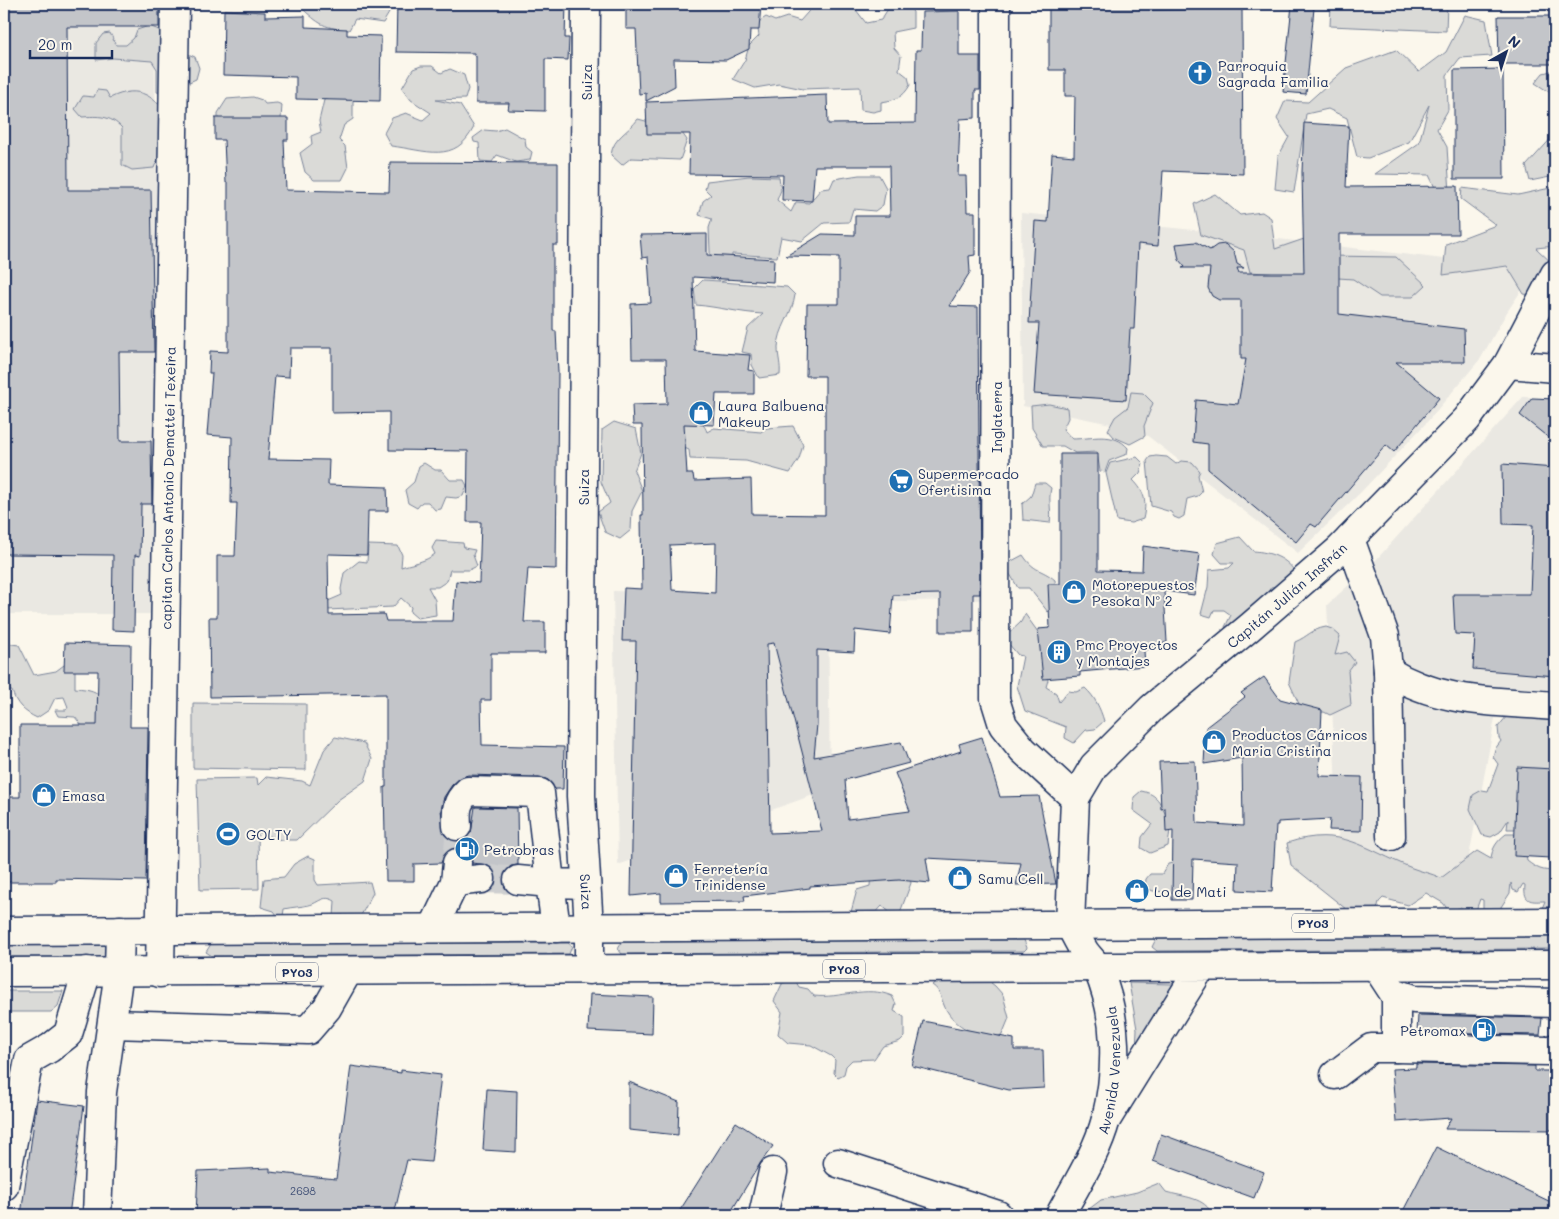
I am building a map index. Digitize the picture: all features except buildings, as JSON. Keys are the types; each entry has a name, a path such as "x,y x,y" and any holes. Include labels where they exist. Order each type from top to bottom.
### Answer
{"main road":[{"name":"capitan Carlos Antonio Demattei Texeira","path":"160,973 175,4"},
{"name":"Suiza","path":"586,4 581,796 590,928 590,970"},
{"name":"Inglaterra","path":"996,4 995,699 1003,725 1023,750 1075,798"},
{"name":"Capitán Julián Insfrán","path":"1070,925 1075,798 1094,766 1152,708 1250,627 1350,538 1467,419 1508,364 1555,274"},
{"path":"1508,364 1555,368"},
{"path":"1350,538 1384,636 1388,671 1391,836"},
{"path":"1388,671 1404,681 1429,692 1454,698 1555,706"},
{"path":"457,826 456,808 461,797 468,790 581,796"},
{"path":"540,793 556,928"},
{"path":"433,928 464,875"},
{"path":"518,880 586,884"},
{"name":"PY03","path":"4,931 1555,922"},
{"name":"Avenida Venezuela","path":"1060,1215 1091,1158 1106,1120 1115,1062 1114,1038 1107,992 1098,967 1085,952 1070,925"},
{"path":"97,1215 102,1092 119,971 120,930"},
{"name":"PY03","path":"4,972 87,970 160,973 1555,965"},
{"path":"1376,966 1396,995 1396,1048"},
{"path":"1106,1120 1201,967"},
{"path":"4,1186 29,1060 50,1048 68,1034 87,970"},
{"path":"112,1024 308,1030 327,1008 348,971"},
{"path":"1396,995 1414,999 1555,1003"},
{"path":"1334,1075 1371,1048 1548,1051 1555,1048"},
{"path":"838,1163 998,1215"},
{"path":"763,1215 773,1172"}],"shaded area":[{"path":"4,4 154,4 162,614 4,614"},
{"path":"297,4 385,4 389,13 383,23 355,19 349,30 325,26"},
{"path":"815,4 853,6 866,23 881,20 891,4 906,4 913,12 913,28 893,32 894,48 901,56 899,70 908,77 910,85 901,96 881,102 881,110 873,112 861,110 860,87 803,89 779,84 755,88 733,79 745,60 749,46 759,36 757,23 766,17 775,21 787,17 800,21"},
{"path":"1331,4 1447,4 1446,31 1330,26"},
{"path":"1465,15 1486,20 1492,56 1460,58 1447,75 1448,110 1437,129 1447,147 1450,193 1439,196 1429,175 1375,174 1419,143 1429,105 1409,142 1368,158 1357,157 1347,118 1328,109 1306,114 1294,192 1275,189 1278,157 1289,137 1277,119 1285,101 1308,102 1346,68 1396,50 1419,72 1446,52"},
{"path":"149,26 159,30 163,43 195,57 199,68 196,79 162,94 157,92 157,69 152,61 113,58 96,60 96,43 103,34 110,33 116,45 126,45 134,38 137,30"},
{"path":"421,66 432,66 441,73 450,69 464,75 468,89 465,99 436,100 460,105 474,127 458,147 449,151 428,152 391,146 384,133 392,118 406,113 423,120 431,113 411,100 402,88 413,69"},
{"path":"1555,70 1555,90 1549,92 1535,83 1543,73"},
{"path":"97,90 106,91 110,98 130,92 139,92 153,99 173,121 154,168 132,170 122,165 122,128 108,119 82,117 75,109 83,96 94,97"},
{"path":"342,94 353,99 353,119 344,125 339,140 345,146 348,168 342,180 314,180 305,172 300,153 312,144 311,136 321,132 319,121 324,100"},
{"path":"253,97 262,100 265,104 277,103 282,105 281,119 218,119 218,113 227,99"},
{"path":"638,119 680,130 687,140 680,160 631,158 622,165 611,155 618,139"},
{"path":"505,128 525,139 526,147 532,152 530,160 516,162 497,155 492,162 480,161 479,143 474,142 473,138 484,130 496,131"},
{"path":"1555,134 1555,176 1530,181 1526,166"},
{"path":"859,175 879,175 886,188 883,205 875,211 853,209 849,222 824,223 802,241 781,237 777,257 732,254 732,278 721,282 787,287 795,295 792,308 780,334 778,352 780,375 759,378 752,365 751,354 742,352 748,328 763,314 696,305 694,289 703,280 720,281 711,274 709,228 712,219 699,215 703,201 711,195 705,189 707,181 749,176 779,177 781,190 777,200 791,212 796,202 809,203 821,189 830,188 834,179"},
{"path":"1555,187 1555,246 1536,248 1555,266 1543,297 1524,294 1507,266 1443,275 1446,244 1496,225 1461,199 1462,188 1518,195"},
{"path":"1215,194 1240,215 1262,212 1271,218 1275,249 1304,239 1330,256 1396,257 1426,285 1413,297 1380,297 1353,279 1250,272 1244,250 1201,235 1194,204"},
{"path":"1021,213 1245,235 1535,270 1507,312 1481,358 1427,422 1361,492 1298,553 1140,430 1023,406"},
{"path":"1131,392 1143,393 1153,403 1144,426 1145,436 1130,444 1114,437 1108,430 1115,417 1128,407"},
{"path":"1523,397 1555,398 1555,698 1500,692 1464,883 1340,868 1327,605 1376,560"},
{"path":"1049,404 1067,408 1068,418 1063,429 1072,439 1102,437 1116,439 1128,448 1127,454 1109,461 1105,472 1100,471 1097,452 1075,453 1063,446 1043,446 1032,428 1031,406"},
{"path":"679,417 699,422 707,432 714,428 761,432 766,428 793,426 803,445 799,459 790,473 746,461 690,459 689,450 675,444"},
{"path":"614,422 636,429 641,453 634,471 642,491 632,511 631,530 620,539 605,532 598,512 610,503 601,482 602,430"},
{"path":"1137,457 1143,463 1140,473 1133,480 1144,498 1143,519 1131,523 1117,521 1106,473 1110,463"},
{"path":"1150,457 1167,457 1176,464 1181,461 1192,462 1200,471 1198,475 1202,492 1198,496 1187,499 1184,516 1179,519 1174,517 1171,512 1151,506 1147,461"},
{"path":"424,463 435,470 441,470 450,480 464,480 467,486 463,496 456,498 446,497 441,509 435,510 428,502 422,502 417,508 408,503 405,490 414,482 419,466"},
{"path":"1035,483 1045,483 1051,488 1050,523 1023,520 1022,504 1031,496"},
{"path":"979,513 981,600 828,602 830,789 618,865 613,591 797,596 796,515"},
{"path":"1240,537 1253,551 1272,554 1283,560 1293,568 1296,574 1282,585 1271,587 1259,610 1232,638 1225,627 1231,615 1224,610 1214,610 1211,617 1201,614 1208,587 1209,570 1229,568 1234,563 1222,563 1214,554 1217,543"},
{"path":"436,541 463,543 464,548 475,550 473,555 477,566 469,570 450,570 447,581 438,587 428,587 435,600 436,615 417,618 410,612 411,607 401,598 393,607 305,611 342,595 341,589 344,573 359,561 367,562 368,545 398,546 402,555 401,567 431,557 435,554 432,548"},
{"path":"1023,555 1035,568 1055,580 1057,603 1048,612 1029,588 1018,588 1010,574 1008,563"},
{"path":"1025,614 1043,639 1048,680 1046,687 1056,693 1059,702 1068,691 1076,692 1085,688 1089,691 1101,712 1104,721 1095,729 1086,730 1074,743 1065,738 1066,727 1025,711 1017,686 1023,656 1018,655 1004,638 1021,622"},
{"path":"1326,627 1332,629 1340,636 1335,655 1347,652 1355,662 1348,671 1351,705 1330,715 1324,712 1313,713 1299,704 1289,682 1295,642 1316,630"},
{"path":"4,643 19,645 34,675 56,671 68,662 75,662 75,688 97,693 102,702 104,725 82,726 75,717 58,716 55,710 66,710 68,707 64,697 55,698 49,710 37,718 24,710 18,704 12,691 4,691"},
{"path":"193,703 306,704 306,770 193,768"},
{"path":"1511,711 1555,719 1555,770 1547,773 1520,829 1507,829 1508,820 1500,832 1491,837 1482,835 1470,809 1473,795 1482,790 1488,791 1498,764 1493,757 1495,749 1501,741 1498,727"},
{"path":"335,737 364,743 372,759 365,781 338,800 297,840 281,840 258,832 259,889 200,890 197,779 257,778 258,785 266,777 302,781 310,785 324,750"},
{"path":"1141,791 1157,799 1171,821 1168,846 1150,853 1141,848 1142,837 1152,824 1133,810 1134,797"},
{"path":"1506,834 1514,834 1525,841 1527,861 1543,870 1555,870 1555,919 1543,906 1545,901 1530,900 1526,896 1525,885 1523,884 1518,892 1513,890 1511,883 1510,893 1501,907 1492,913 1483,910 1483,900 1480,899 1476,910 1466,911 1461,907 1449,911 1443,903 1426,893 1408,905 1383,898 1379,902 1376,913 1360,914 1346,909 1291,865 1287,843 1306,838 1338,838 1366,847 1395,861 1441,878 1477,851 1491,859 1495,845"},
{"path":"308,856 315,859 315,880 318,885 370,882 373,893 354,925 334,917 335,901 327,898 309,905 284,909 283,916 261,907 264,879 284,877 294,864"},
{"path":"906,861 911,883 898,918 882,906 871,918 851,912 857,890 870,886 871,872"},
{"path":"1173,863 1179,893 1153,891 1145,887 1146,879 1150,874 1162,874 1168,864"},
{"path":"1555,937 1555,949 1157,951 1152,947 1156,939"},
{"path":"1024,940 1027,948 1024,951 622,954 618,949 622,942"},
{"path":"568,943 572,946 569,954 212,956 206,952 211,944"},
{"path":"4,945 115,945 116,957 4,957"},
{"path":"939,979 986,979 995,986 1003,995 1009,1018 1002,1035 987,1036 971,1032 957,1023 945,1008 940,993 932,985"},
{"path":"790,981 796,982 799,987 808,989 814,996 872,992 892,996 896,1004 894,1011 904,1017 904,1037 900,1041 883,1046 874,1059 852,1060 846,1066 844,1074 838,1077 834,1073 835,1060 831,1056 811,1045 788,1043 778,1034 782,1012 774,1001 782,984"},
{"path":"1129,983 1173,984 1136,1050 1137,1029"},
{"path":"4,991 63,991 58,1006 51,1012 4,1012"},
{"path":"1159,1183 1166,1192 1199,1201 1209,1209 1212,1215 1081,1215 1101,1200 1137,1192"}],"tunnel":[{"path":"457,826 459,839 457,863"},
{"path":"481,879 518,880"}],"place":[{"name":"Parroquia Sagrada Familia","path":"1200,73"},
{"name":"Laura Balbuena Makeup","path":"701,413"},
{"name":"Supermercado Ofertisima","path":"901,481"},
{"name":"Motorepuestos Pesoka Nº 2","path":"1074,592"},
{"name":"Pmc Proyectos y Montajes","path":"1059,652"},
{"name":"Productos Cárnicos Maria Cristina","path":"1214,742"},
{"name":"Emasa","path":"44,795"},
{"name":"GOLTY","path":"228,834"},
{"name":"Petrobras","path":"467,849"},
{"name":"Ferretería Trinidense","path":"676,876"},
{"name":"Samu Cell","path":"960,878"},
{"name":"Lo de Mati","path":"1137,891"},
{"name":"Petromax","path":"1484,1030"}]}
